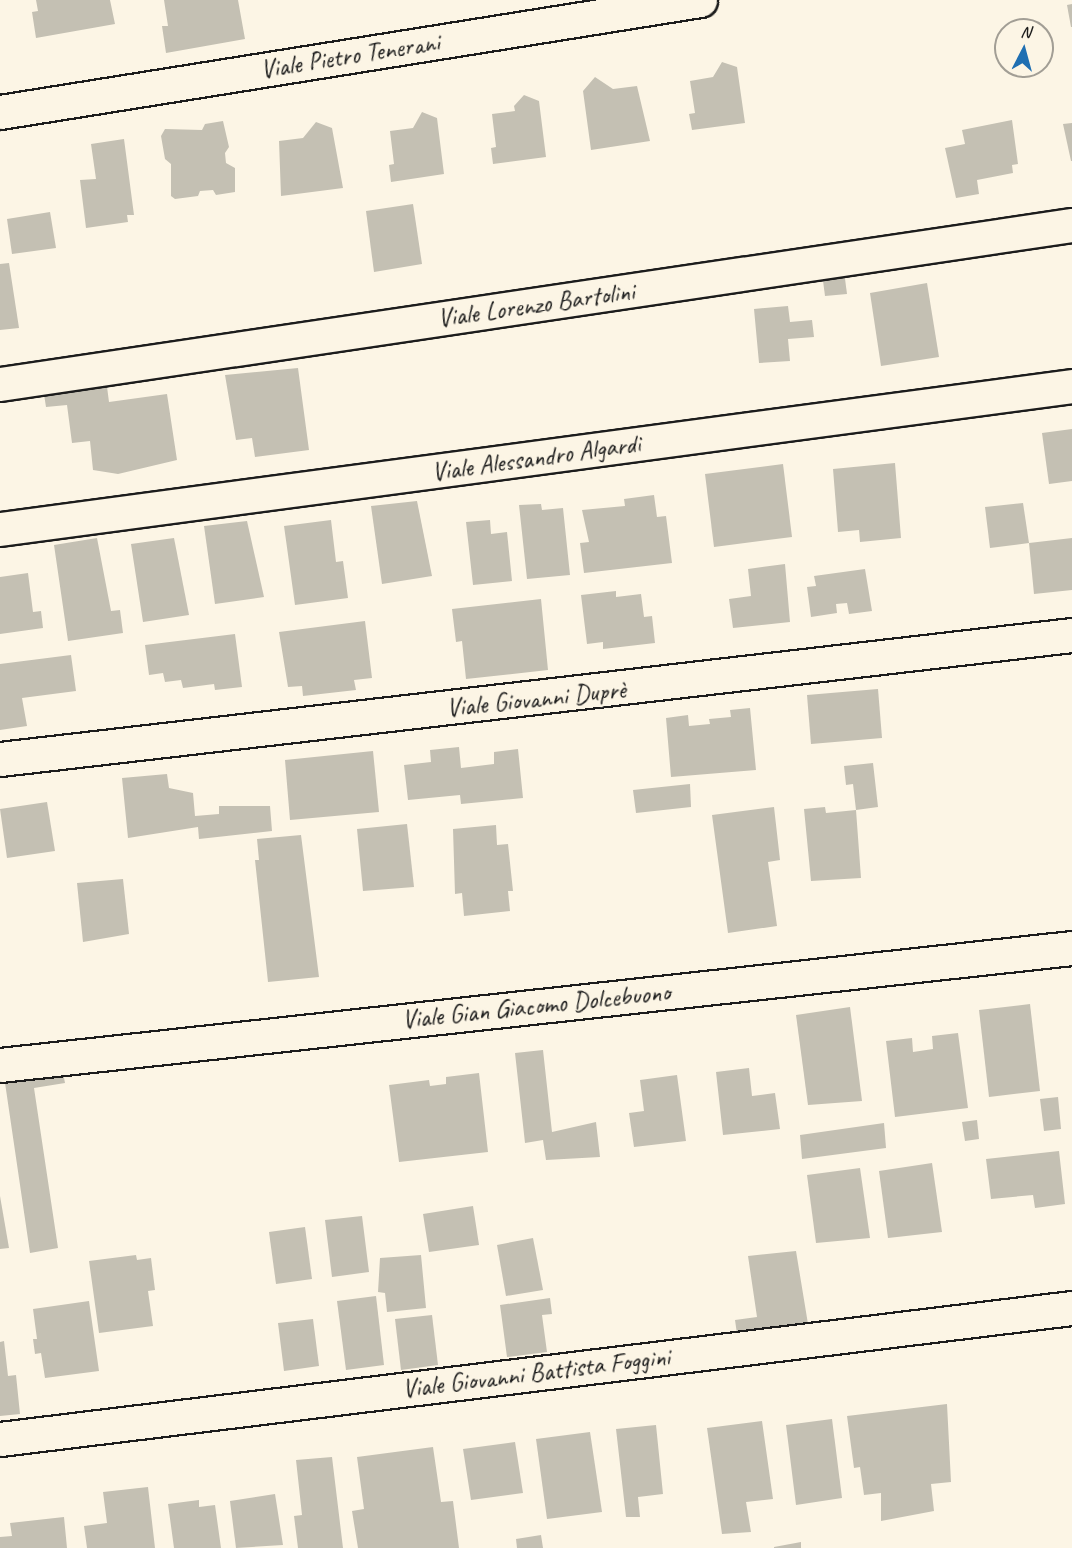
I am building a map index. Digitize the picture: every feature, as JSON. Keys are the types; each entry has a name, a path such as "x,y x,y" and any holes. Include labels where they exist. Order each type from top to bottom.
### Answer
{"street":[{"name":"Viale Pietro Tenerani","path":"0,112 700,0"},
{"name":"Viale Lorenzo Bartolini","path":"0,384 1072,225"},
{"name":"Viale Alessandro Algardi","path":"0,529 1072,386"},
{"name":"Viale Giovanni Duprè","path":"0,759 1072,635"},
{"name":"Viale Gian Giacomo Dolcebuono","path":"0,1065 1072,948"},
{"name":"Viale Giovanni Battista Foggini","path":"0,1439 1072,1308"}],"building":[{"path":"36,0 110,0 115,24 36,38 32,12 38,11"},
{"path":"164,0 238,0 245,39 166,53 162,26 168,26"},
{"path":"1072,4 1072,27 1071,27 1067,5"},
{"path":"722,62 737,67 745,123 692,130 689,114 695,113 690,81 713,77"},
{"path":"595,77 613,89 637,86 650,141 591,150 583,91"},
{"path":"524,95 539,101 546,157 493,164 491,148 496,147 492,114 515,111 514,106"},
{"path":"422,112 437,118 444,174 391,182 389,165 394,164 390,131 413,128"},
{"path":"1012,120 1018,164 1012,165 1013,173 977,180 979,194 956,198 945,148 965,144 962,130"},
{"path":"223,121 229,147 225,153 226,163 235,168 235,192 216,195 213,190 200,191 198,196 175,199 171,196 171,164 165,159 161,136 165,129 202,130 205,124"},
{"path":"316,122 332,128 343,188 281,196 279,141 303,138"},
{"path":"1072,123 1072,161 1071,161 1063,124"},
{"path":"124,139 134,215 127,215 128,222 86,228 80,180 96,179 91,144"},
{"path":"413,204 422,264 374,272 366,211"},
{"path":"50,212 56,248 12,254 7,219"},
{"path":"9,263 19,328 0,330 0,264"},
{"path":"844,271 847,294 825,296 822,273"},
{"path":"927,283 939,357 881,366 870,293"},
{"path":"788,306 790,322 812,320 814,337 788,339 790,361 759,363 754,309"},
{"path":"298,368 309,450 255,457 252,438 236,440 225,375"},
{"path":"106,379 109,402 167,394 177,460 118,474 93,470 90,441 72,443 67,405 46,407 43,388"},
{"path":"1072,429 1072,481 1049,484 1042,433"},
{"path":"895,463 901,538 860,542 859,530 838,532 833,469"},
{"path":"783,464 792,537 714,547 705,474"},
{"path":"654,495 657,517 666,516 672,563 584,573 580,543 589,542 582,510 625,506 624,499"},
{"path":"417,501 432,576 382,584 371,506"},
{"path":"1023,503 1029,543 990,548 985,507"},
{"path":"541,504 542,510 563,508 570,575 527,579 519,505"},
{"path":"331,520 336,562 343,561 348,598 295,605 284,526"},
{"path":"490,520 491,534 507,532 512,581 473,585 466,522"},
{"path":"247,521 264,597 215,604 204,526"},
{"path":"97,538 111,611 120,610 123,633 68,641 54,545"},
{"path":"174,538 189,615 143,622 131,544"},
{"path":"1072,538 1072,590 1034,594 1029,543"},
{"path":"785,564 790,622 733,628 729,599 751,596 748,569"},
{"path":"865,569 872,611 849,614 847,603 836,604 837,613 811,617 807,587 816,586 814,576"},
{"path":"28,573 33,612 41,611 43,628 0,634 0,577"},
{"path":"616,591 616,597 641,594 644,617 652,616 655,643 603,649 603,642 587,644 581,595"},
{"path":"541,599 548,670 466,679 462,641 456,642 452,609"},
{"path":"365,621 372,678 354,680 356,690 303,696 302,686 288,687 279,632"},
{"path":"235,634 242,687 215,690 214,684 183,688 181,680 165,682 163,673 149,675 145,645"},
{"path":"71,655 76,691 22,698 27,726 0,730 0,664"},
{"path":"878,689 882,738 811,744 807,695"},
{"path":"750,708 756,770 671,777 666,718 688,715 689,726 710,724 709,719 731,717 730,710"},
{"path":"459,747 461,768 494,764 494,752 518,749 523,798 461,804 460,795 408,800 404,765 431,762 430,750"},
{"path":"373,751 379,812 290,820 285,760"},
{"path":"873,763 878,807 856,810 853,784 846,785 844,766"},
{"path":"167,774 169,788 193,793 195,816 219,814 219,806 270,806 272,831 199,839 198,827 128,838 122,778"},
{"path":"690,784 691,807 636,813 633,790"},
{"path":"47,802 55,851 7,858 0,809"},
{"path":"774,807 780,860 768,862 777,926 728,933 712,815"},
{"path":"825,807 826,813 856,810 861,878 811,881 804,809"},
{"path":"407,824 414,887 363,891 357,829"},
{"path":"496,825 497,845 508,844 513,891 508,891 510,911 464,916 462,893 455,894 453,829"},
{"path":"301,835 319,977 268,982 255,860 259,860 257,839"},
{"path":"123,879 129,934 83,942 77,883"},
{"path":"1030,1004 1040,1091 989,1097 979,1010"},
{"path":"850,1007 862,1101 808,1105 796,1015"},
{"path":"958,1033 968,1108 895,1117 886,1041 912,1038 913,1052 933,1049 932,1036"},
{"path":"543,1050 552,1132 596,1122 600,1157 546,1160 543,1140 525,1143 515,1053"},
{"path":"62,1067 65,1083 34,1088 58,1248 30,1253 4,1076"},
{"path":"749,1068 752,1096 775,1093 780,1129 723,1135 716,1072"},
{"path":"479,1073 488,1152 399,1162 389,1085 429,1080 430,1086 446,1084 446,1077"},
{"path":"677,1075 686,1141 634,1147 629,1113 644,1111 640,1080"},
{"path":"1058,1097 1061,1129 1044,1131 1040,1099"},
{"path":"977,1120 979,1139 965,1141 962,1122"},
{"path":"884,1123 886,1148 802,1159 800,1135"},
{"path":"1059,1151 1065,1204 1035,1208 1033,1195 991,1199 986,1159"},
{"path":"932,1163 942,1232 888,1238 879,1171"},
{"path":"860,1168 870,1238 816,1243 807,1175"},
{"path":"0,1196 9,1248 0,1249"},
{"path":"473,1206 479,1245 429,1252 423,1214"},
{"path":"362,1216 369,1272 332,1277 325,1220"},
{"path":"305,1227 312,1279 276,1284 269,1232"},
{"path":"533,1238 543,1290 506,1296 497,1245"},
{"path":"796,1251 808,1324 737,1334 735,1320 757,1317 748,1256"},
{"path":"136,1255 137,1260 151,1258 155,1290 148,1291 153,1326 99,1333 89,1261"},
{"path":"421,1255 426,1308 387,1312 385,1293 378,1292 380,1258"},
{"path":"376,1296 384,1365 346,1370 337,1301"},
{"path":"550,1298 552,1314 542,1315 547,1352 507,1357 500,1305"},
{"path":"89,1301 99,1371 45,1378 41,1353 35,1354 33,1339 37,1339 33,1309"},
{"path":"432,1315 438,1365 401,1370 395,1319"},
{"path":"313,1319 319,1366 284,1371 278,1323"},
{"path":"4,1341 8,1376 16,1375 20,1414 0,1416 0,1342"},
{"path":"947,1404 951,1482 931,1484 934,1511 881,1521 881,1493 864,1495 860,1467 854,1468 847,1416"},
{"path":"832,1419 842,1498 796,1505 786,1425"},
{"path":"762,1421 773,1499 746,1502 751,1532 722,1534 707,1428"},
{"path":"656,1425 663,1494 638,1497 640,1517 626,1517 616,1429"},
{"path":"590,1432 602,1512 547,1519 536,1439"},
{"path":"515,1442 523,1493 471,1500 463,1449"},
{"path":"433,1447 441,1502 453,1501 459,1548 358,1548 352,1511 364,1509 357,1457"},
{"path":"332,1457 343,1548 298,1548 294,1516 302,1515 296,1460"},
{"path":"148,1487 155,1548 87,1548 84,1526 107,1523 103,1492"},
{"path":"275,1494 283,1545 236,1548 230,1501"},
{"path":"199,1500 199,1507 215,1505 221,1548 174,1548 168,1504"},
{"path":"64,1517 67,1548 0,1548 0,1537 12,1536 10,1523"},
{"path":"541,1535 543,1548 517,1548 516,1539"},
{"path":"801,1542 801,1548 774,1548 774,1547"}]}
